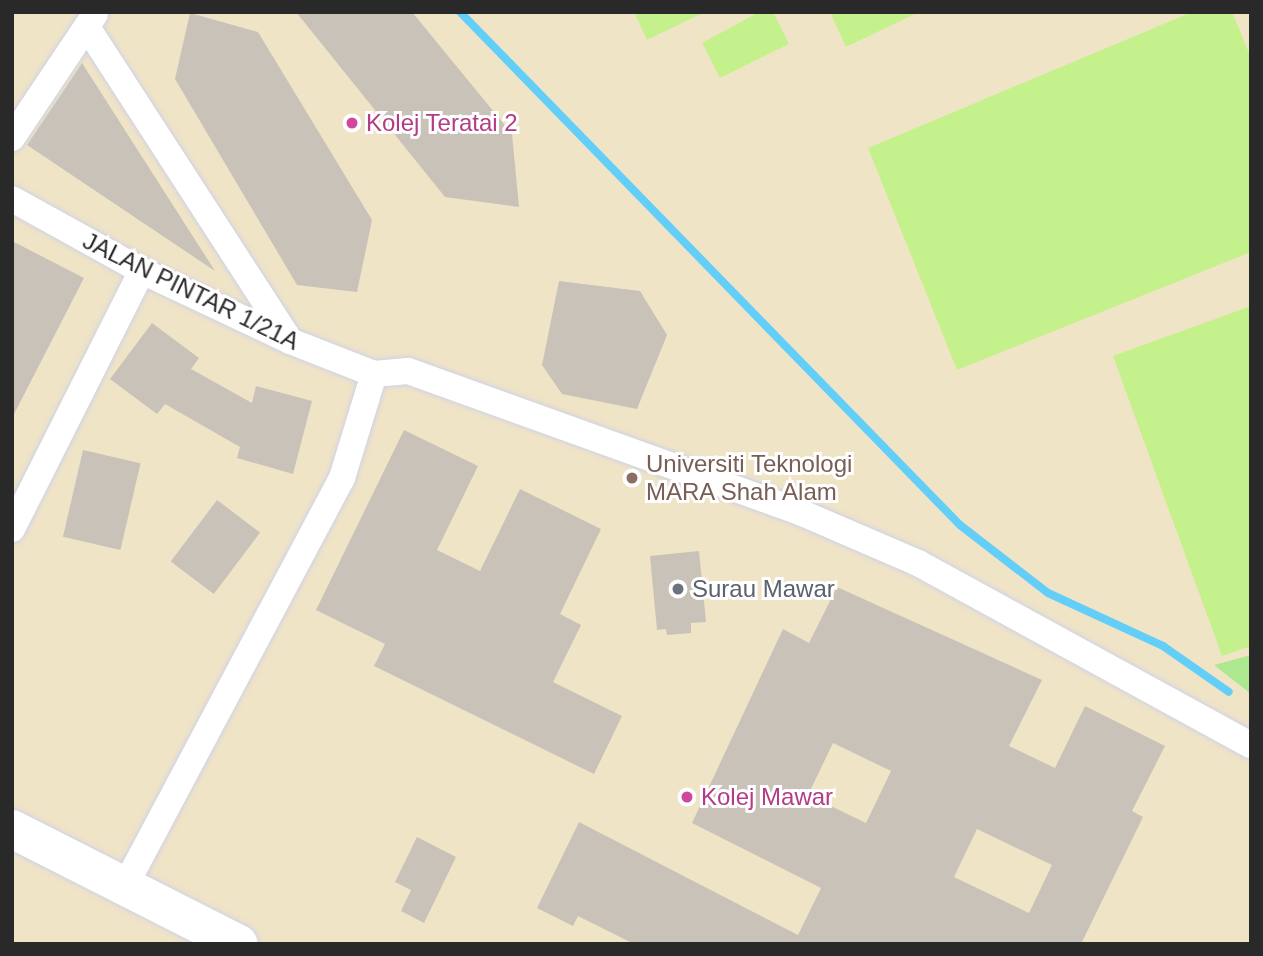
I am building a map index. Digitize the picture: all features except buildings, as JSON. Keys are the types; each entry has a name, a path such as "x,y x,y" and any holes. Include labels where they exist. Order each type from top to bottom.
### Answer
{"street":[{"path":"12,138 92,20 290,341"},
{"name":"JALAN PINTAR 1/21A","path":"12,199 142,271 290,341 374,374"},
{"path":"12,529 142,271"},
{"path":"125,886 342,478 374,374 408,371 802,513 918,563 1251,745"},
{"path":"12,829 239,944"}],"shaded area":[{"name":"Universiti Teknologi MARA Shah Alam","path":"12,12 1251,12 1251,944 12,944"}],"green space":[{"path":"634,12 705,12 647,40"},
{"path":"759,12 773,12 789,44 720,78 702,43"},
{"path":"830,12 919,12 846,47"},
{"path":"1192,12 1232,12 1251,58 1251,252 957,370 868,148"},
{"path":"1251,306 1251,646 1222,656 1113,356"},
{"path":"1251,655 1251,694 1214,665"}],"waterway":[{"path":"460,12 960,525 1048,593 1163,646 1229,692"}],"place":[{"name":"Kolej Teratai 2","path":"352,123"},
{"name":"Universiti Teknologi MARA Shah Alam","path":"632,478"},
{"name":"Surau Mawar","path":"678,589"},
{"name":"Kolej Mawar","path":"687,797"}]}
